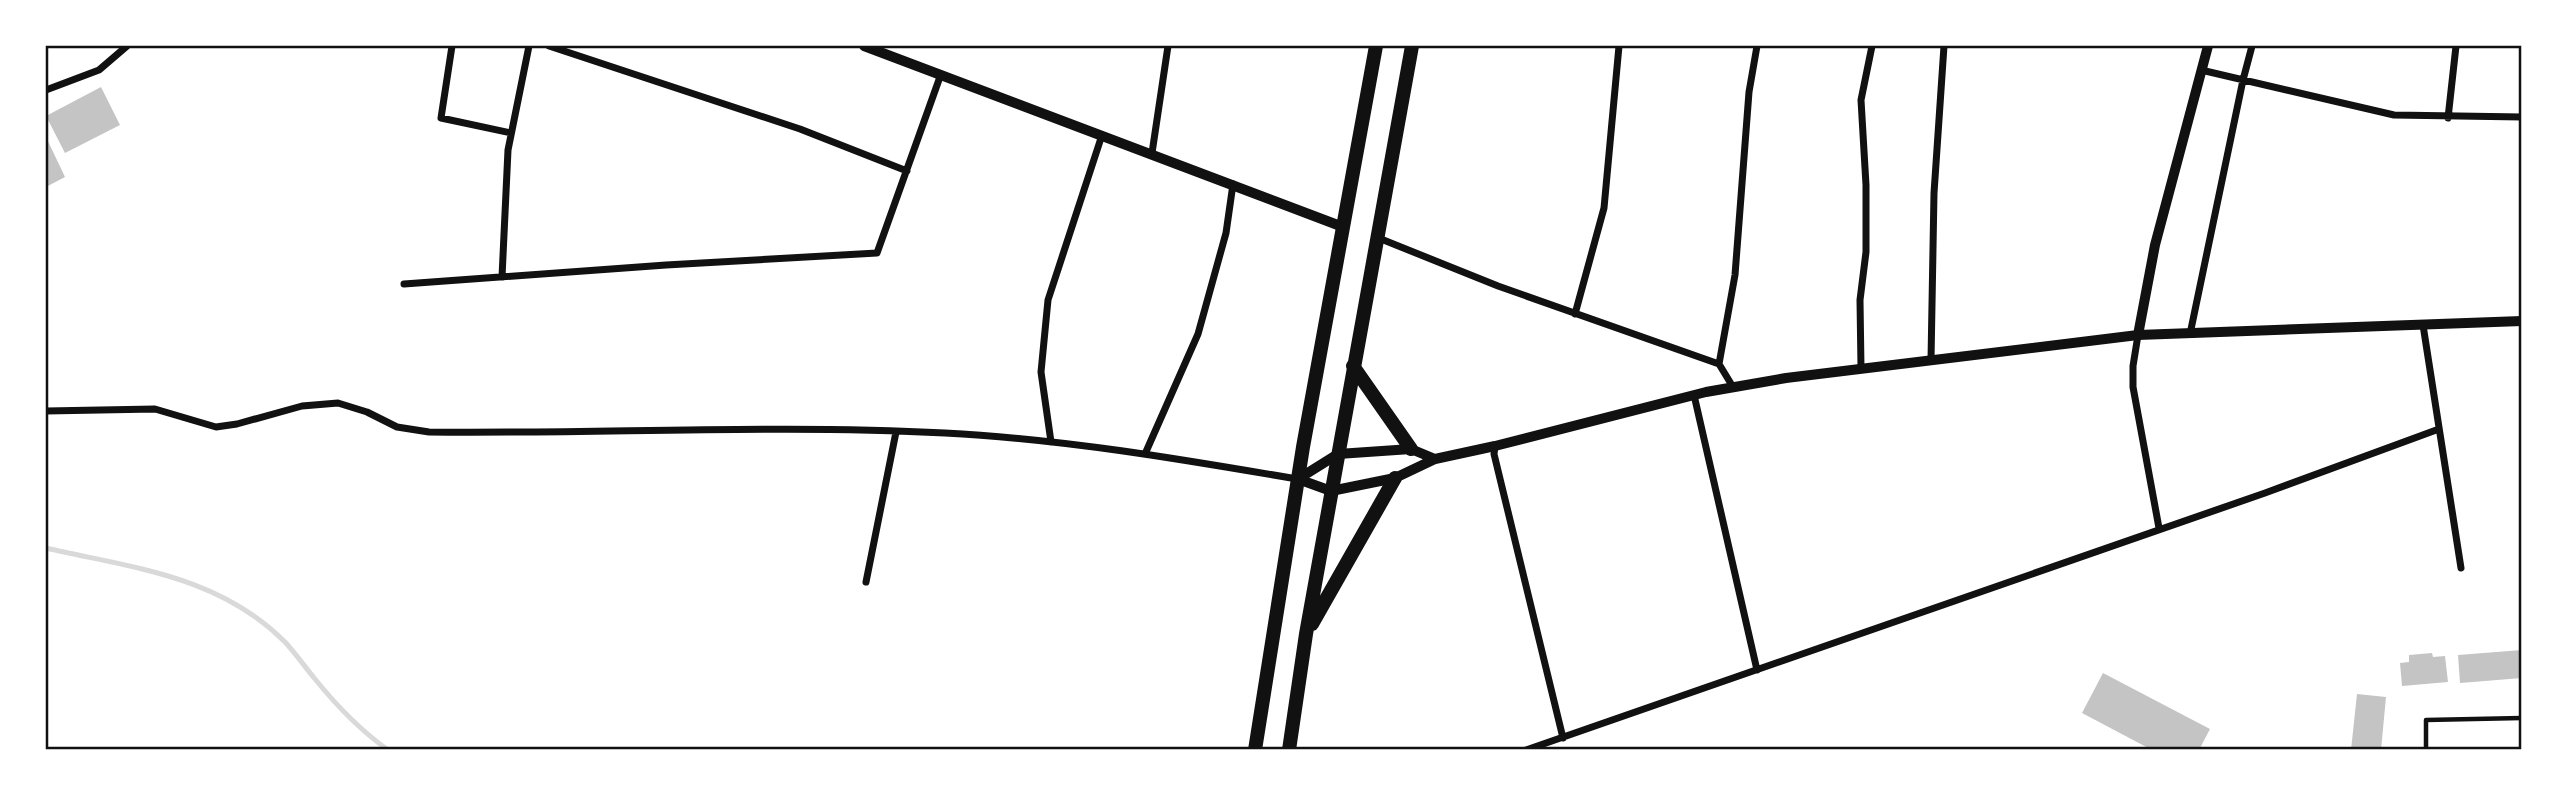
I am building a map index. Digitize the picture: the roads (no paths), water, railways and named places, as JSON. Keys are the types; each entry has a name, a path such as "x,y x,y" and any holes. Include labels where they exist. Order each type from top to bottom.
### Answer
{"highway":[{"path":"1255,750 1298,479 1376,46"},
{"path":"1289,750 1306,634 1412,46"},
{"path":"1353,366 1411,449"},
{"path":"1306,634 1395,478"}],"street":[{"path":"46,90 99,70 127,46"},
{"path":"452,46 441,118 511,133"},
{"path":"502,277 508,150 529,46"},
{"path":"549,46 800,129 907,171"},
{"path":"864,46 1343,227"},
{"path":"1152,153 1168,46"},
{"path":"1575,314 1604,208 1619,46"},
{"path":"1719,364 1735,275 1749,92 1757,46"},
{"path":"1861,369 1860,300 1866,252 1866,185 1861,100 1872,46"},
{"path":"1931,360 1934,193 1944,46"},
{"path":"2159,528 2133,387 2133,366 2155,245 2207,46"},
{"path":"2190,334 2252,46"},
{"path":"2448,118 2456,46"},
{"path":"2201,71 2394,115 2448,118 2522,117"},
{"path":"404,284 877,253 941,74"},
{"path":"1051,442 1041,372 1048,300 1102,135"},
{"path":"1145,454 1198,334 1226,233 1233,184"},
{"path":"1376,237 1575,314 1719,364 1733,387"},
{"path":"47,413 156,409 216,427 302,406 338,403 367,412 397,426 429,432 945,433 1051,442 1145,454 1298,479 1331,491 1395,478 1435,459 1694,395 1786,377 2138,335 2522,321"},
{"path":"2423,325 2462,569"},
{"path":"1694,395 1757,670"},
{"path":"1526,750 2265,493 2439,429"},
{"path":"866,582 896,432"},
{"path":"1495,446 1494,454 1563,738"},
{"path":"1298,479 1338,454 1411,449 1435,459"}],"lane":[{"path":"2426,750 2426,720 2522,718"}],"waterway":[{"path":"46,548 173,577 231,602 259,620 285,642 340,708 388,750"}]}
